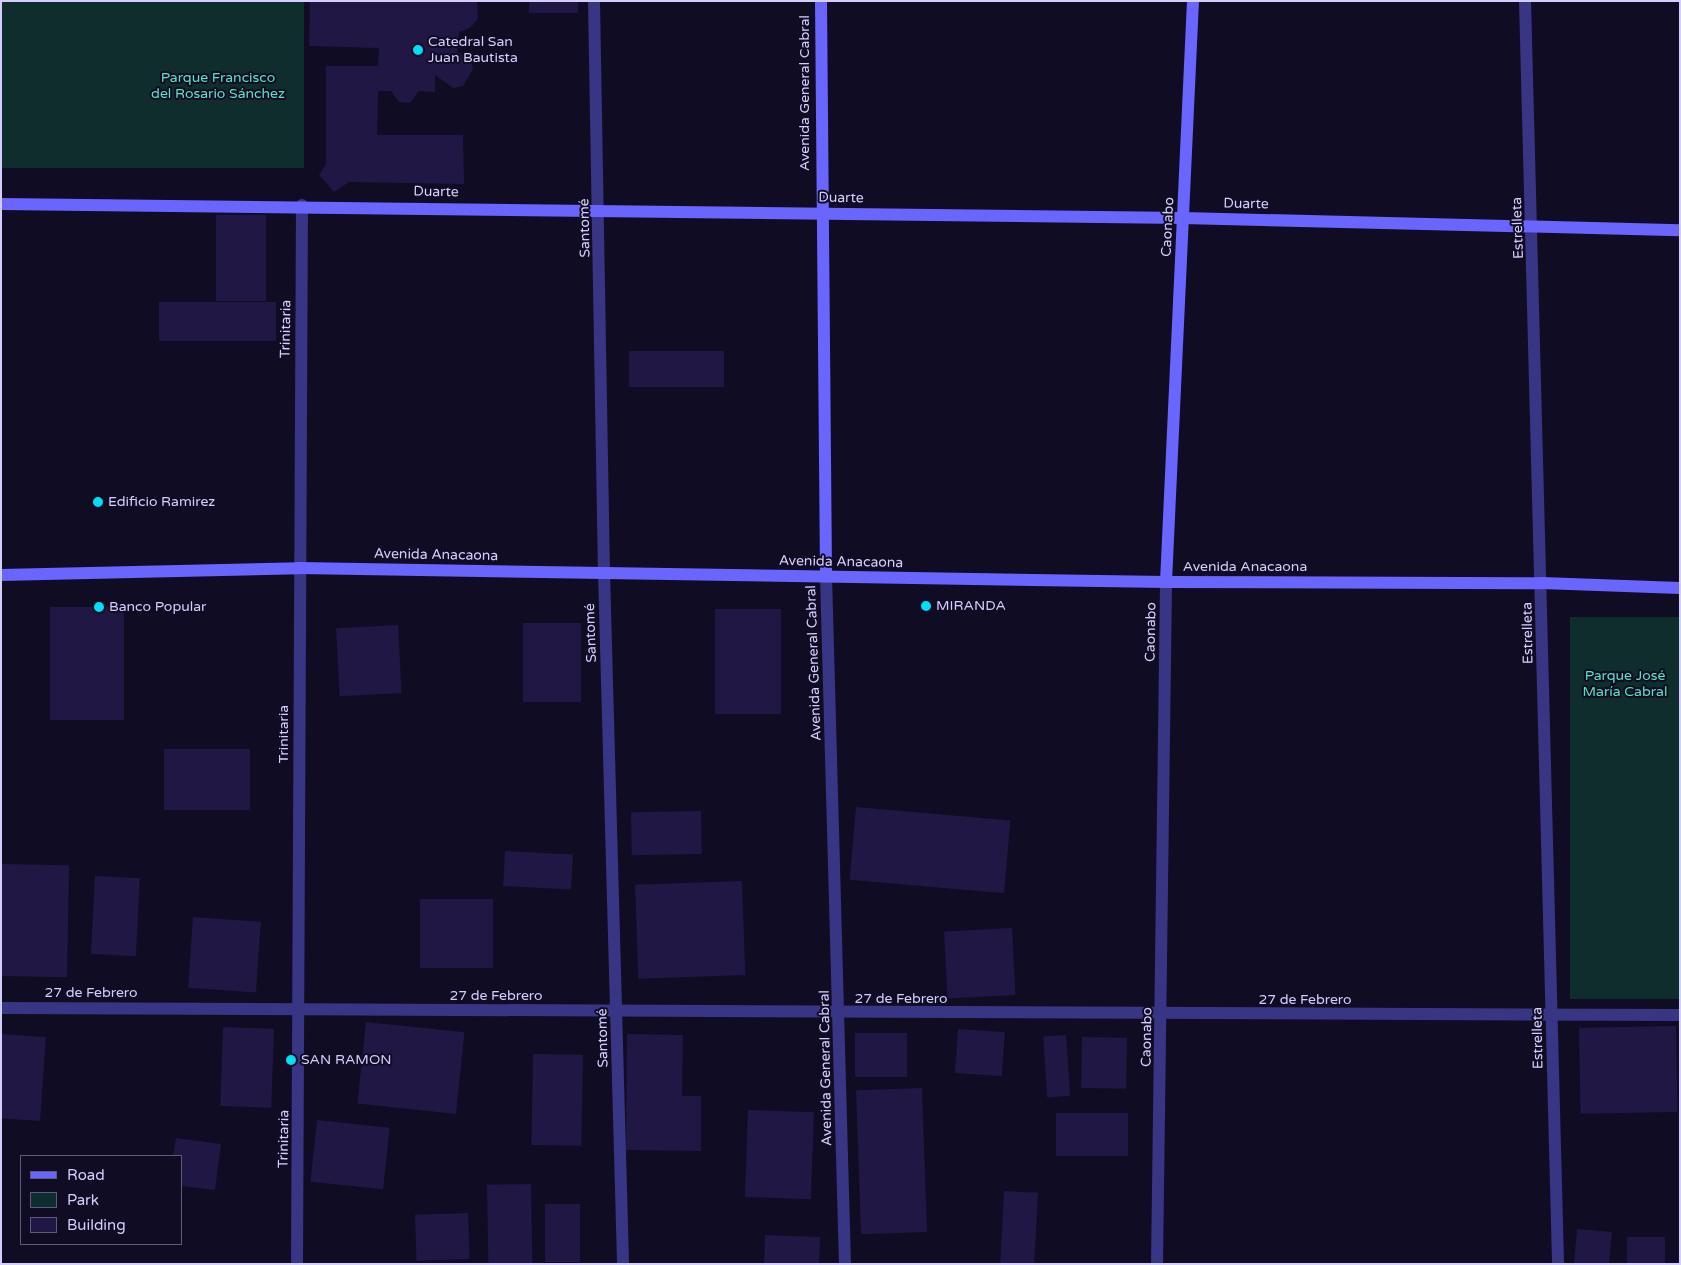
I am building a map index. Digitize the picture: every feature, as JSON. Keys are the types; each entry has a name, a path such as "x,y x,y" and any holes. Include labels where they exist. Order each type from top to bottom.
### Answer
{"main road":[{"name":"Avenida General Cabral","path":"821,1 820,213 826,576"},
{"name":"Caonabo","path":"1166,582 1193,1"},
{"name":"Duarte","path":"1,204 302,205 1183,218 1680,230"},
{"name":"Avenida Anacaona","path":"1,575 299,568 1166,582 1542,583 1680,588"}],"street":[{"name":"Santomé","path":"594,1 600,209 604,573 624,1264"},
{"name":"Estrelleta","path":"1525,1 1533,226 1558,1264"},
{"name":"Trinitaria","path":"298,1264 300,1010 299,568 302,205"},
{"name":"Avenida General Cabral","path":"826,576 840,1013 845,1264"},
{"name":"Caonabo","path":"1157,1264 1162,1015 1166,582"},
{"name":"27 de Febrero","path":"1,1008 1162,1015 1680,1015"}],"green space":[{"name":"Parque Francisco del Rosario Sánchez","path":"1,1 304,1 304,168 1,168"},
{"name":"Parque José María Cabral","path":"1570,617 1680,617 1680,999 1570,999"}],"building":[{"path":"310,1 477,1 478,19 470,28 459,32 457,52 470,59 473,69 463,86 453,88 435,75 435,92 419,91 410,103 399,102 391,91 378,91 377,135 463,135 464,184 349,182 334,192 319,175 326,164 326,66 378,66 379,48 309,46"},
{"path":"529,1 578,1 578,13 529,13"},
{"path":"216,215 266,215 266,301 216,301"},
{"path":"159,302 276,302 276,341 159,341"},
{"path":"629,351 724,351 724,387 629,387"},
{"path":"50,607 124,607 124,720 50,720"},
{"path":"715,609 781,609 781,714 715,714"},
{"path":"523,623 581,623 581,702 523,702"},
{"path":"398,625 402,693 340,696 336,628"},
{"path":"164,749 250,749 250,810 164,810"},
{"path":"856,807 1010,821 1004,893 850,880"},
{"path":"701,811 702,854 632,855 631,812"},
{"path":"505,851 573,855 571,890 503,886"},
{"path":"1,864 69,865 67,977 1,976"},
{"path":"95,876 140,878 136,956 91,954"},
{"path":"742,881 745,975 638,979 635,885"},
{"path":"420,899 493,899 493,968 420,968"},
{"path":"193,917 261,922 256,993 188,988"},
{"path":"1012,928 1016,995 948,998 944,932"},
{"path":"366,1022 464,1032 456,1114 357,1104"},
{"path":"1676,1026 1678,1112 1581,1114 1579,1028"},
{"path":"223,1027 274,1029 271,1108 220,1106"},
{"path":"958,1029 1005,1032 1002,1076 955,1073"},
{"path":"855,1033 907,1033 907,1077 855,1077"},
{"path":"1,1034 46,1037 40,1121 1,1118"},
{"path":"627,1034 683,1035 682,1096 701,1096 701,1151 626,1150"},
{"path":"1066,1035 1070,1096 1047,1097 1043,1037"},
{"path":"1082,1037 1127,1038 1126,1089 1081,1088"},
{"path":"533,1054 583,1055 581,1146 531,1145"},
{"path":"922,1088 927,1232 861,1234 856,1090"},
{"path":"748,1110 814,1112 811,1199 745,1197"},
{"path":"1056,1113 1128,1113 1128,1156 1056,1156"},
{"path":"317,1120 390,1128 383,1189 311,1182"},
{"path":"176,1138 221,1144 215,1190 182,1186 182,1155 173,1155"},
{"path":"531,1184 532,1264 488,1264 487,1185"},
{"path":"1004,1191 1038,1193 1034,1264 1000,1264"},
{"path":"545,1204 580,1204 580,1262 545,1262"},
{"path":"468,1213 470,1259 417,1261 415,1215"},
{"path":"1577,1229 1612,1232 1609,1264 1574,1264"},
{"path":"765,1235 820,1237 819,1264 764,1264"},
{"path":"1627,1237 1665,1237 1665,1264 1627,1264"}],"place":[{"name":"Catedral San Juan Bautista","path":"418,50"},
{"name":"Edificio Ramirez","path":"98,502"},
{"name":"MIRANDA","path":"926,606"},
{"name":"Banco Popular","path":"99,607"},
{"name":"SAN RAMON","path":"291,1060"}]}
